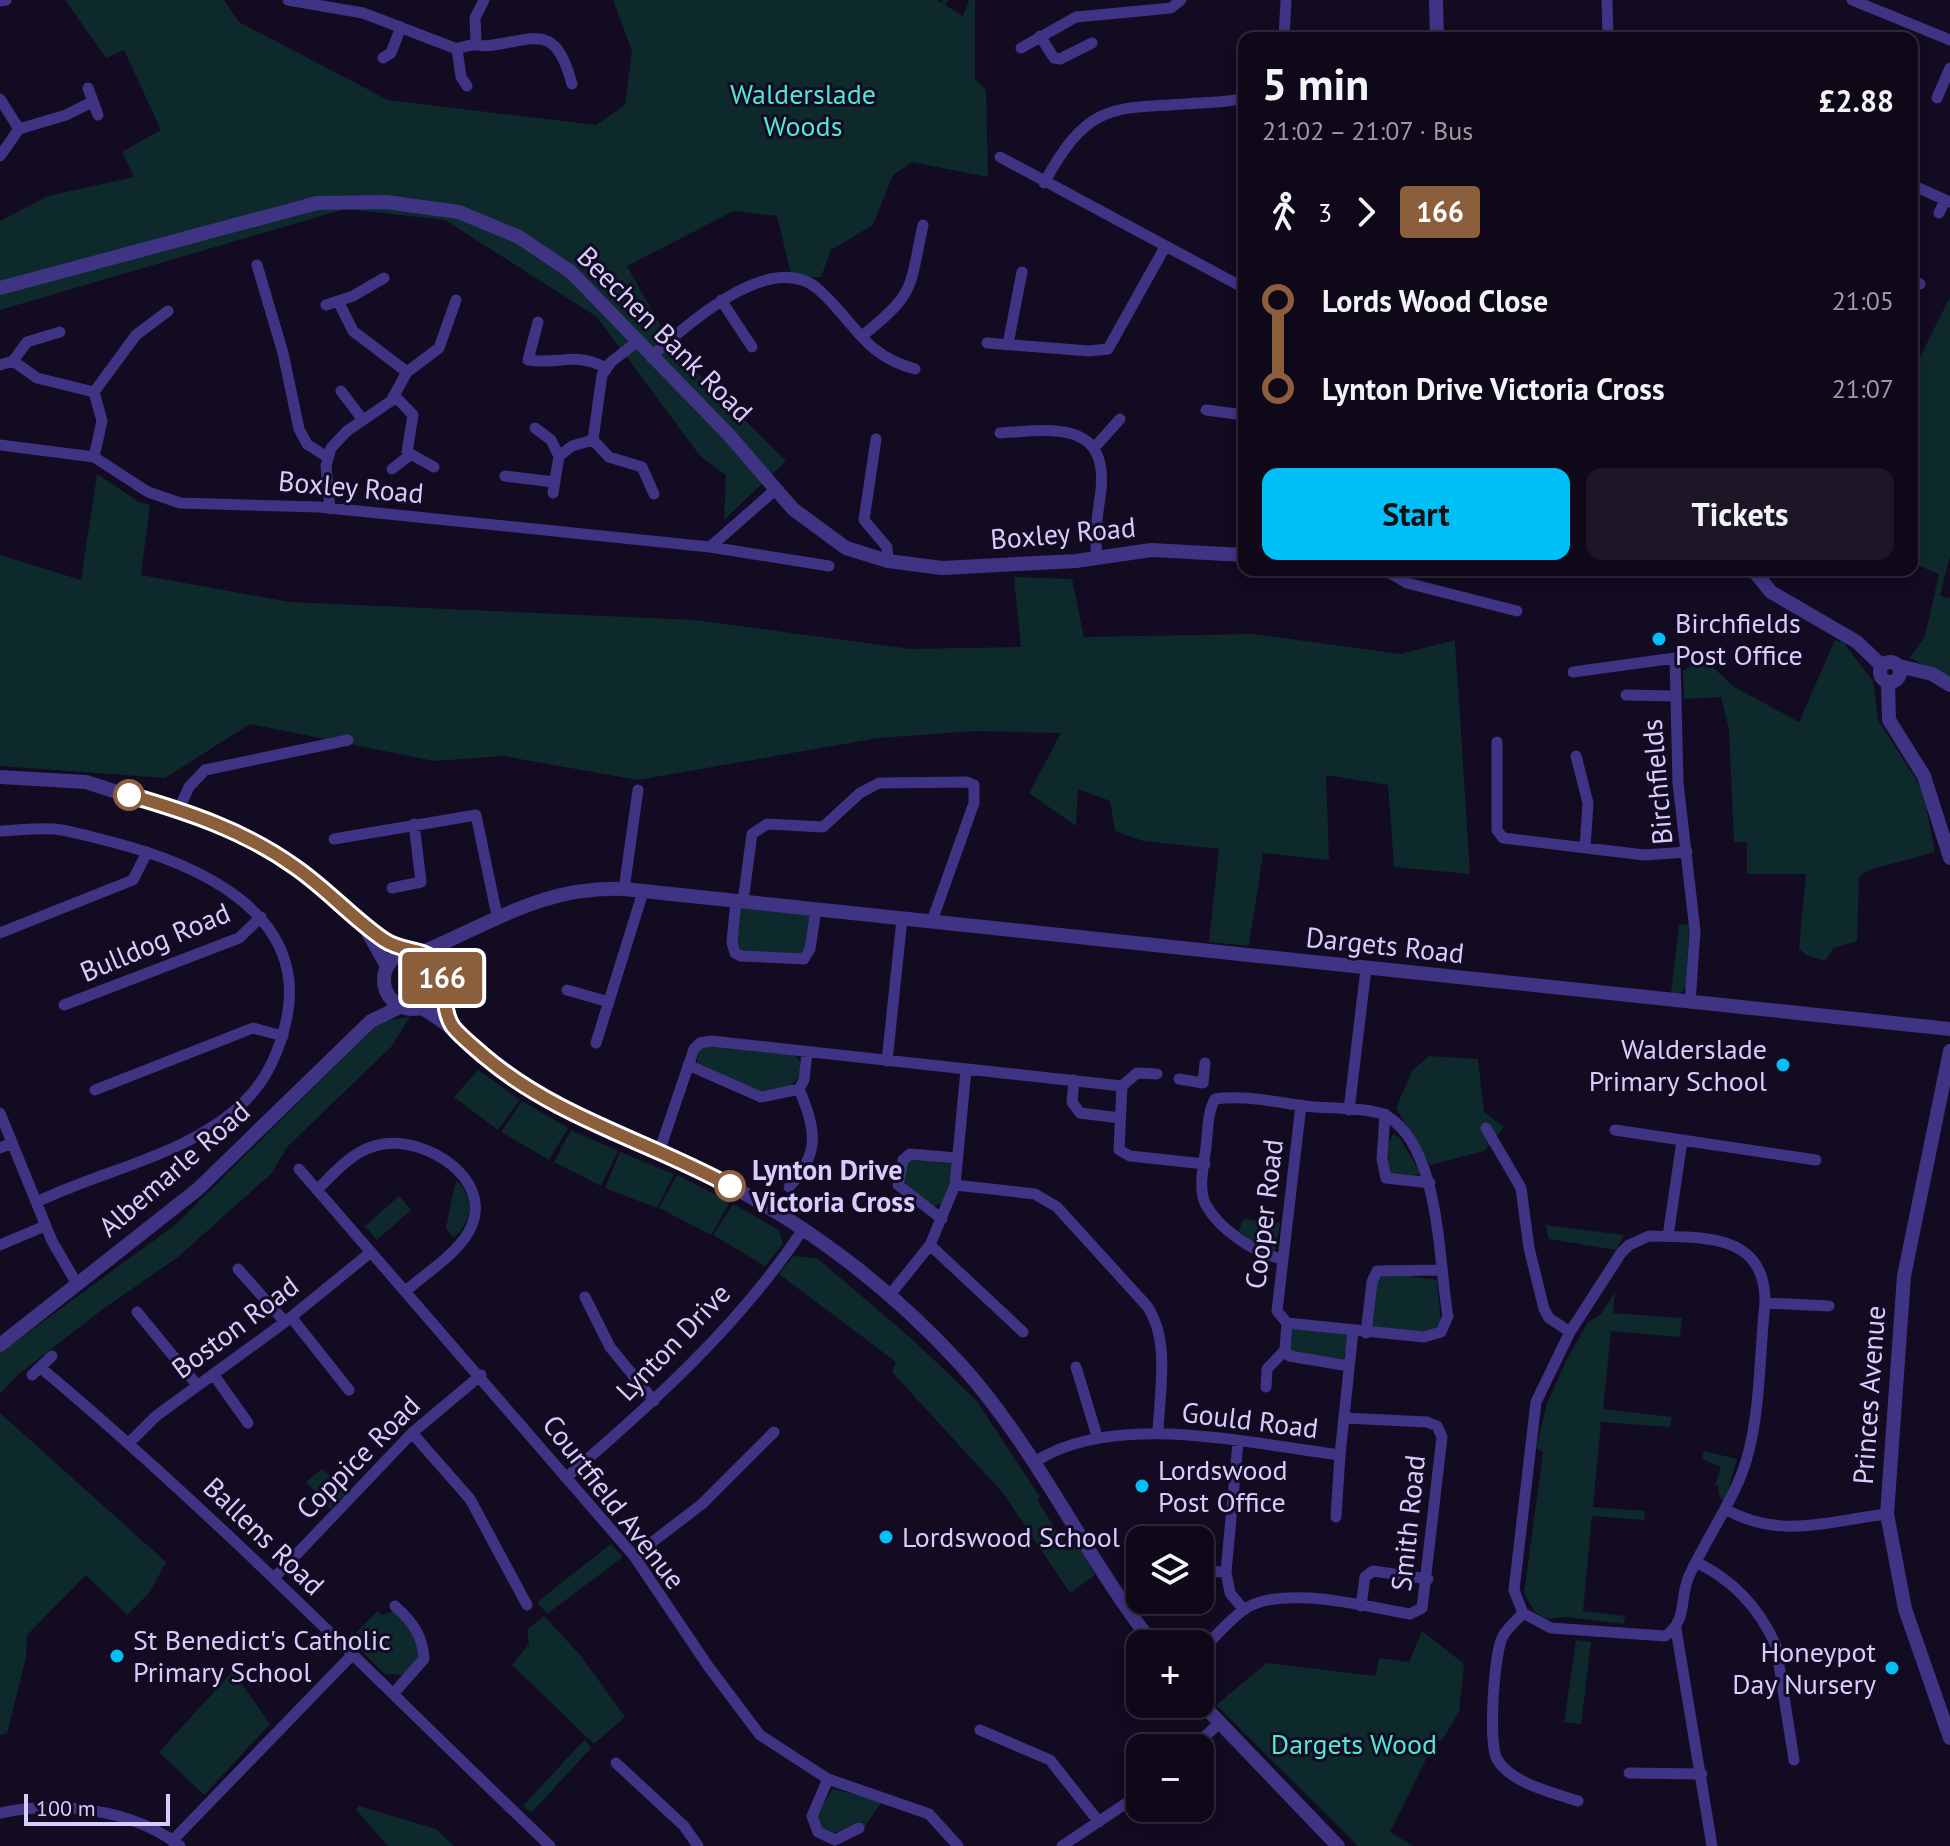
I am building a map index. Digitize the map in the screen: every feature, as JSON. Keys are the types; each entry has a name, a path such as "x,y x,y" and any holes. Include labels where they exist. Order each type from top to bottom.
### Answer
{"street":[{"path":"0,1 6,0"},
{"path":"288,0 363,13 457,49 476,42 488,46 541,37 555,49 567,67 572,84"},
{"path":"476,42 475,18 484,0"},
{"path":"1021,48 1076,17 1171,8 1181,0"},
{"path":"1284,32 1286,0"},
{"path":"1436,0 1437,32"},
{"path":"1607,0 1608,32"},
{"path":"1852,0 1937,38 1950,40"},
{"path":"383,58 391,53 401,27"},
{"path":"1040,36 1054,58 1060,59 1092,43"},
{"path":"457,49 461,77 467,86"},
{"path":"1937,98 1950,68"},
{"path":"88,88 98,115"},
{"path":"0,99 19,129"},
{"path":"1044,183 1066,144 1101,115 1129,108 1238,99"},
{"path":"0,156 19,129 66,115 92,102"},
{"path":"1000,157 1238,285"},
{"path":"1918,188 1948,201 1939,213"},
{"name":"Beechen Bank Road","path":"0,288 317,203 356,201 435,208 484,221 535,246 571,272 729,435 775,490 829,537 846,548 888,561"},
{"path":"862,336 910,289 923,225"},
{"path":"987,343 1108,349 1165,247"},
{"path":"257,265 283,353 299,429 307,444 327,457"},
{"path":"1008,344 1022,272"},
{"path":"384,278 332,304 353,331 407,372"},
{"path":"651,357 721,300 769,279 805,281 820,290 882,358 915,369"},
{"path":"330,509 327,457 339,438 395,396 407,372 439,348 456,300"},
{"path":"721,300 752,347"},
{"path":"94,392 136,335 168,311"},
{"path":"538,322 528,360 546,363 584,357 606,368"},
{"path":"0,365 13,361 27,342 60,332"},
{"path":"593,440 600,383 606,368 637,342"},
{"path":"13,361 37,378 94,392"},
{"path":"341,391 363,420"},
{"path":"94,392 102,421 94,457"},
{"path":"395,396 413,415 407,447 410,455 434,467"},
{"path":"1206,410 1238,414"},
{"path":"1094,448 1120,419"},
{"path":"505,476 554,488 559,456 551,440 535,428"},
{"path":"1000,433 1051,431 1076,434 1094,448 1102,472 1095,535 1097,557"},
{"path":"876,439 864,520 887,547 888,561"},
{"path":"559,456 572,446 593,440"},
{"path":"593,440 609,457 642,467 654,494"},
{"name":"Boxley Road","path":"0,445 94,457 148,492 170,501 330,509 710,547 829,566"},
{"path":"392,469 410,455"},
{"path":"710,547 775,490"},
{"name":"Boxley Road","path":"888,561 942,568 1169,550 1238,555"},
{"path":"1395,576 1407,583 1517,611"},
{"path":"1758,576 1771,592 1857,642 1882,666"},
{"name":"Birchfields","path":"1573,672 1675,658 1678,783 1695,931 1690,1003"},
{"path":"1882,666 1891,662 1932,674 1950,685"},
{"path":"1882,666 1881,676 1888,682 1889,720 1924,776 1950,858"},
{"path":"1888,682 1900,677 1899,666"},
{"path":"1626,695 1674,696"},
{"path":"179,809 189,787 205,770 348,740"},
{"path":"1497,742 1497,830 1503,838 1644,855 1687,852"},
{"path":"1576,756 1588,803 1585,848"},
{"path":"0,777 86,782 179,809 228,828 294,865 365,925 405,952 423,952 438,964 442,974"},
{"path":"816,910 810,949 804,959 741,956 735,953 732,942 752,834 767,824 823,827 860,793 879,783 967,782 974,785 974,803 932,921"},
{"path":"624,889 638,790"},
{"path":"334,839 476,815 497,916"},
{"path":"392,888 421,882 414,824"},
{"path":"0,831 56,829 147,852 215,882 261,917 274,936 289,980 290,1001 283,1036 263,1081 243,1103 180,1144 37,1202"},
{"path":"0,933 133,880 147,852"},
{"name":"Dargets Road","path":"423,952 497,916 560,894 624,889 1950,1029"},
{"path":"596,1043 643,892"},
{"name":"Bulldog Road","path":"64,1005 239,938 261,917"},
{"path":"887,1061 902,919"},
{"path":"365,925 387,966 385,991 400,1007 422,1008 452,1026 486,1057 555,1105 714,1178 802,1231 889,1296 961,1365 1036,1461 1104,1577 1143,1630"},
{"path":"452,1026 440,991 442,974 459,937"},
{"path":"387,966 405,952"},
{"path":"1349,1110 1366,969"},
{"path":"567,990 609,1002"},
{"name":"Albemarle Road","path":"371,1021 385,991"},
{"path":"422,1008 433,1002 440,991"},
{"name":"Albemarle Road","path":"0,1345 198,1189 371,1021 400,1007"},
{"path":"95,1090 253,1028 283,1036"},
{"path":"659,1152 694,1049 700,1043 711,1041 1122,1086"},
{"name":"Princes Avenue","path":"1950,1051 1902,1284 1887,1514 1905,1609 1950,1738"},
{"path":"688,1065 761,1097 799,1089 804,1080 807,1052"},
{"path":"1205,1063 1203,1083 1215,1099 1385,1114 1402,1130 1430,1183 1437,1210 1440,1270 1377,1271 1372,1282 1366,1333"},
{"path":"889,1296 930,1245 955,1185 966,1070"},
{"path":"1157,1074 1137,1073 1122,1086 1117,1146 1122,1154 1205,1164"},
{"path":"1179,1079 1203,1083"},
{"path":"1074,1080 1072,1102 1080,1113 1120,1118"},
{"path":"789,1187 813,1151 807,1109 799,1089"},
{"path":"1215,1099 1209,1114 1202,1187 1206,1204 1238,1239 1263,1255 1283,1259"},
{"name":"Cooper Road","path":"1301,1105 1277,1311 1287,1323 1424,1337 1441,1332 1448,1316 1440,1270"},
{"path":"0,1113 6,1145 77,1284"},
{"path":"1385,1114 1382,1159 1386,1178 1430,1183"},
{"path":"1486,1128 1521,1188 1529,1248 1544,1309 1549,1318 1570,1332"},
{"path":"1615,1130 1816,1160"},
{"path":"1668,1236 1682,1141"},
{"path":"317,1190 352,1157 384,1144 407,1145 434,1156 470,1181 477,1204 471,1227 452,1250 407,1290"},
{"path":"942,1219 898,1185 900,1168 910,1154 957,1158"},
{"name":"Courtfield Avenue","path":"299,1169 481,1375 634,1556 708,1666 760,1735 828,1779 929,1814 946,1828 958,1846"},
{"path":"955,1185 1043,1196 1057,1207 1147,1306 1158,1323 1161,1340 1158,1434"},
{"path":"0,1245 45,1226"},
{"name":"Lynton Drive","path":"568,1476 654,1401 738,1313 802,1231"},
{"path":"1649,1236 1668,1236 1736,1245 1759,1264 1765,1280 1765,1303 1749,1449 1725,1509 1687,1579 1681,1618 1676,1629 1665,1636 1551,1628 1523,1613 1514,1590 1531,1421 1536,1402 1570,1332 1629,1245 1649,1236"},
{"path":"930,1245 1023,1332"},
{"name":"Boston Road","path":"130,1442 156,1416 288,1319 371,1252"},
{"path":"238,1269 288,1319 349,1390"},
{"path":"585,1297 610,1347 654,1401"},
{"path":"1765,1303 1829,1306"},
{"path":"137,1312 197,1385"},
{"name":"Cooper Road","path":"1285,1350 1287,1323"},
{"name":"Gould Road","path":"1036,1461 1061,1448 1097,1436 1158,1434 1340,1455 1353,1331"},
{"path":"1266,1387 1267,1369 1285,1350 1293,1357 1349,1366"},
{"name":"Ballens Road","path":"52,1356 37,1372 130,1442 550,1846"},
{"path":"1076,1367 1097,1436"},
{"path":"213,1374 248,1423"},
{"name":"Coppice Road","path":"274,1578 412,1433 481,1375"},
{"name":"Smith Road","path":"1345,1418 1427,1422 1437,1426 1442,1437 1428,1579 1422,1608 1410,1614 1361,1606"},
{"path":"634,1556 702,1504 774,1432"},
{"path":"412,1433 470,1499 527,1605"},
{"path":"1238,1443 1226,1572 1230,1593 1244,1610"},
{"path":"1336,1517 1340,1455"},
{"path":"1725,1509 1754,1523 1777,1528 1887,1514"},
{"path":"1696,1562 1725,1579 1755,1609 1769,1631 1776,1646 1794,1760"},
{"path":"1214,1639 1244,1610 1277,1598 1361,1606 1365,1577 1373,1571 1428,1579"},
{"path":"1214,1572 1226,1572"},
{"path":"393,1694 424,1659 424,1641 408,1617 395,1606"},
{"path":"1523,1613 1503,1636 1497,1653 1493,1742 1497,1759 1512,1774 1578,1801"},
{"path":"1676,1629 1712,1846"},
{"path":"0,1813 30,1806 85,1808 133,1823 176,1843 352,1655"},
{"path":"1213,1718 1338,1846"},
{"path":"1208,1734 1218,1724"},
{"path":"980,1730 1050,1760 1099,1822"},
{"path":"616,1763 684,1826 698,1846"},
{"path":"1629,1773 1702,1774"},
{"path":"828,1779 812,1816 818,1832 835,1840 859,1828"},
{"path":"1062,1846 1126,1804"}],"green space":[{"name":"Walderslade Woods","path":"65,0 224,0 239,22 388,100 596,125 625,105 632,51 613,0 937,0 943,4 942,0 949,0 945,5 963,16 969,0 975,0 975,79 986,90 988,177 912,162 893,175 873,225 831,250 821,277 792,278 777,216 734,211 627,266 674,350 786,461 724,520 726,475 700,456 597,317 445,220 345,209 0,310 0,221 48,196 134,177 122,152 161,130 124,50 106,58"},
{"path":"1950,297 1950,556 1940,596 1950,598 1950,679 1910,658 1925,636 1939,574 1918,565 1918,361"},
{"path":"97,474 139,502 150,505 141,575 289,602 695,620 911,649 1021,647 1014,577 1072,579 1084,637 1254,634 1400,654 1455,640 1470,874 1394,867 1388,785 1326,775 1329,860 1263,853 1249,946 1209,942 1219,849 1143,841 1115,831 1110,801 1078,789 1076,826 1029,793 1061,733 975,731 878,738 638,780 503,756 434,761 250,724 165,778 0,766 0,555 81,580"},
{"path":"1835,640 1844,643 1873,681 1878,720 1923,790 1935,852 1869,870 1859,877 1857,941 1834,948 1825,961 1808,956 1799,949 1806,874 1747,874 1747,842 1734,842 1729,729 1721,697 1684,699 1683,671 1702,657 1733,686 1799,722"},
{"path":"736,900 816,910 808,955 741,956 732,942"},
{"path":"1679,924 1689,925 1686,987 1678,995 1671,993"},
{"path":"410,1017 391,1047 287,1147 272,1173 178,1257 103,1309 19,1374 0,1394 0,1353 175,1225 381,1021"},
{"path":"709,1046 794,1055 800,1061 800,1076 791,1086 760,1091 697,1064 699,1049"},
{"path":"1429,1056 1478,1059 1484,1112 1504,1127 1484,1151 1430,1165 1396,1108 1412,1071"},
{"path":"478,1070 520,1100 498,1130 454,1097"},
{"path":"522,1101 568,1128 549,1160 501,1132"},
{"path":"571,1130 618,1151 601,1186 554,1162"},
{"path":"1393,1134 1399,1137 1420,1172 1414,1179 1389,1175 1388,1144"},
{"path":"620,1152 674,1174 657,1208 605,1188"},
{"path":"911,1158 952,1164 952,1178 942,1204 933,1206 901,1182 902,1171"},
{"path":"677,1175 730,1202 711,1235 659,1208"},
{"path":"456,1180 467,1195 469,1209 465,1224 454,1238 446,1228"},
{"path":"399,1196 411,1210 377,1240 365,1226"},
{"path":"733,1204 779,1230 783,1244 765,1266 713,1235"},
{"path":"1243,1219 1280,1223 1275,1251 1264,1252 1239,1231"},
{"path":"1545,1225 1624,1235 1616,1250 1549,1239"},
{"path":"793,1256 817,1258 913,1340 976,1400 1040,1497 1037,1500 1067,1547 1079,1541 1095,1575 1070,1593 1003,1493 892,1372 896,1362 779,1274"},
{"path":"1382,1272 1437,1280 1441,1322 1436,1330 1373,1328 1370,1323 1374,1283"},
{"path":"1615,1292 1613,1313 1682,1318 1680,1337 1611,1331 1603,1409 1672,1417 1670,1427 1601,1422 1593,1507 1645,1511 1644,1520 1592,1516 1583,1611 1625,1616 1624,1624 1566,1617 1546,1619 1534,1611 1524,1593 1543,1452 1536,1448 1547,1403 1566,1361 1588,1322 1601,1314"},
{"path":"1294,1326 1347,1335 1350,1339 1343,1359 1289,1353 1290,1331"},
{"path":"0,1413 166,1562 150,1592 127,1615 86,1575 27,1635 26,1657 7,1733 0,1735"},
{"path":"1704,1451 1737,1459 1725,1501 1720,1499 1718,1486 1715,1485 1721,1467 1702,1459"},
{"path":"322,1469 348,1492 330,1509 306,1482"},
{"path":"611,1544 623,1557 547,1614 537,1602"},
{"path":"378,1611 382,1615 393,1611 398,1614 417,1640 417,1660 404,1675 385,1674 349,1639"},
{"path":"544,1616 581,1656 625,1717 594,1744 512,1665 529,1644 527,1630"},
{"name":"Dargets Wood","path":"1422,1631 1464,1664 1459,1712 1442,1740 1435,1741 1390,1832 1413,1846 1358,1846 1216,1705 1267,1663 1376,1676 1379,1658 1409,1662"},
{"path":"1576,1640 1591,1642 1581,1724 1564,1722"},
{"path":"233,1671 270,1724 204,1795 159,1752"},
{"path":"585,1739 591,1748 531,1813 523,1806"},
{"path":"833,1789 882,1801 864,1828 861,1822 831,1834 820,1829 817,1812"},
{"path":"359,1806 436,1829 454,1846 388,1846 356,1810"}],"bus line":[{"name":"166","path":"129,795 173,807 228,828 294,865 385,941 405,952 423,952 432,957 442,974 440,991 452,1026 514,1078 580,1118 730,1186"}],"place":[{"name":"Birchfields Post Office","path":"1659,639"},
{"name":"Walderslade Primary School","path":"1783,1065"},
{"name":"Lynton Drive Victoria Cross","path":"730,1186"},
{"name":"Lordswood Post Office","path":"1142,1486"},
{"name":"Lordswood School","path":"886,1537"},
{"name":"St Benedict's Catholic Primary School","path":"117,1656"},
{"name":"Honeypot Day Nursery","path":"1892,1668"}]}
